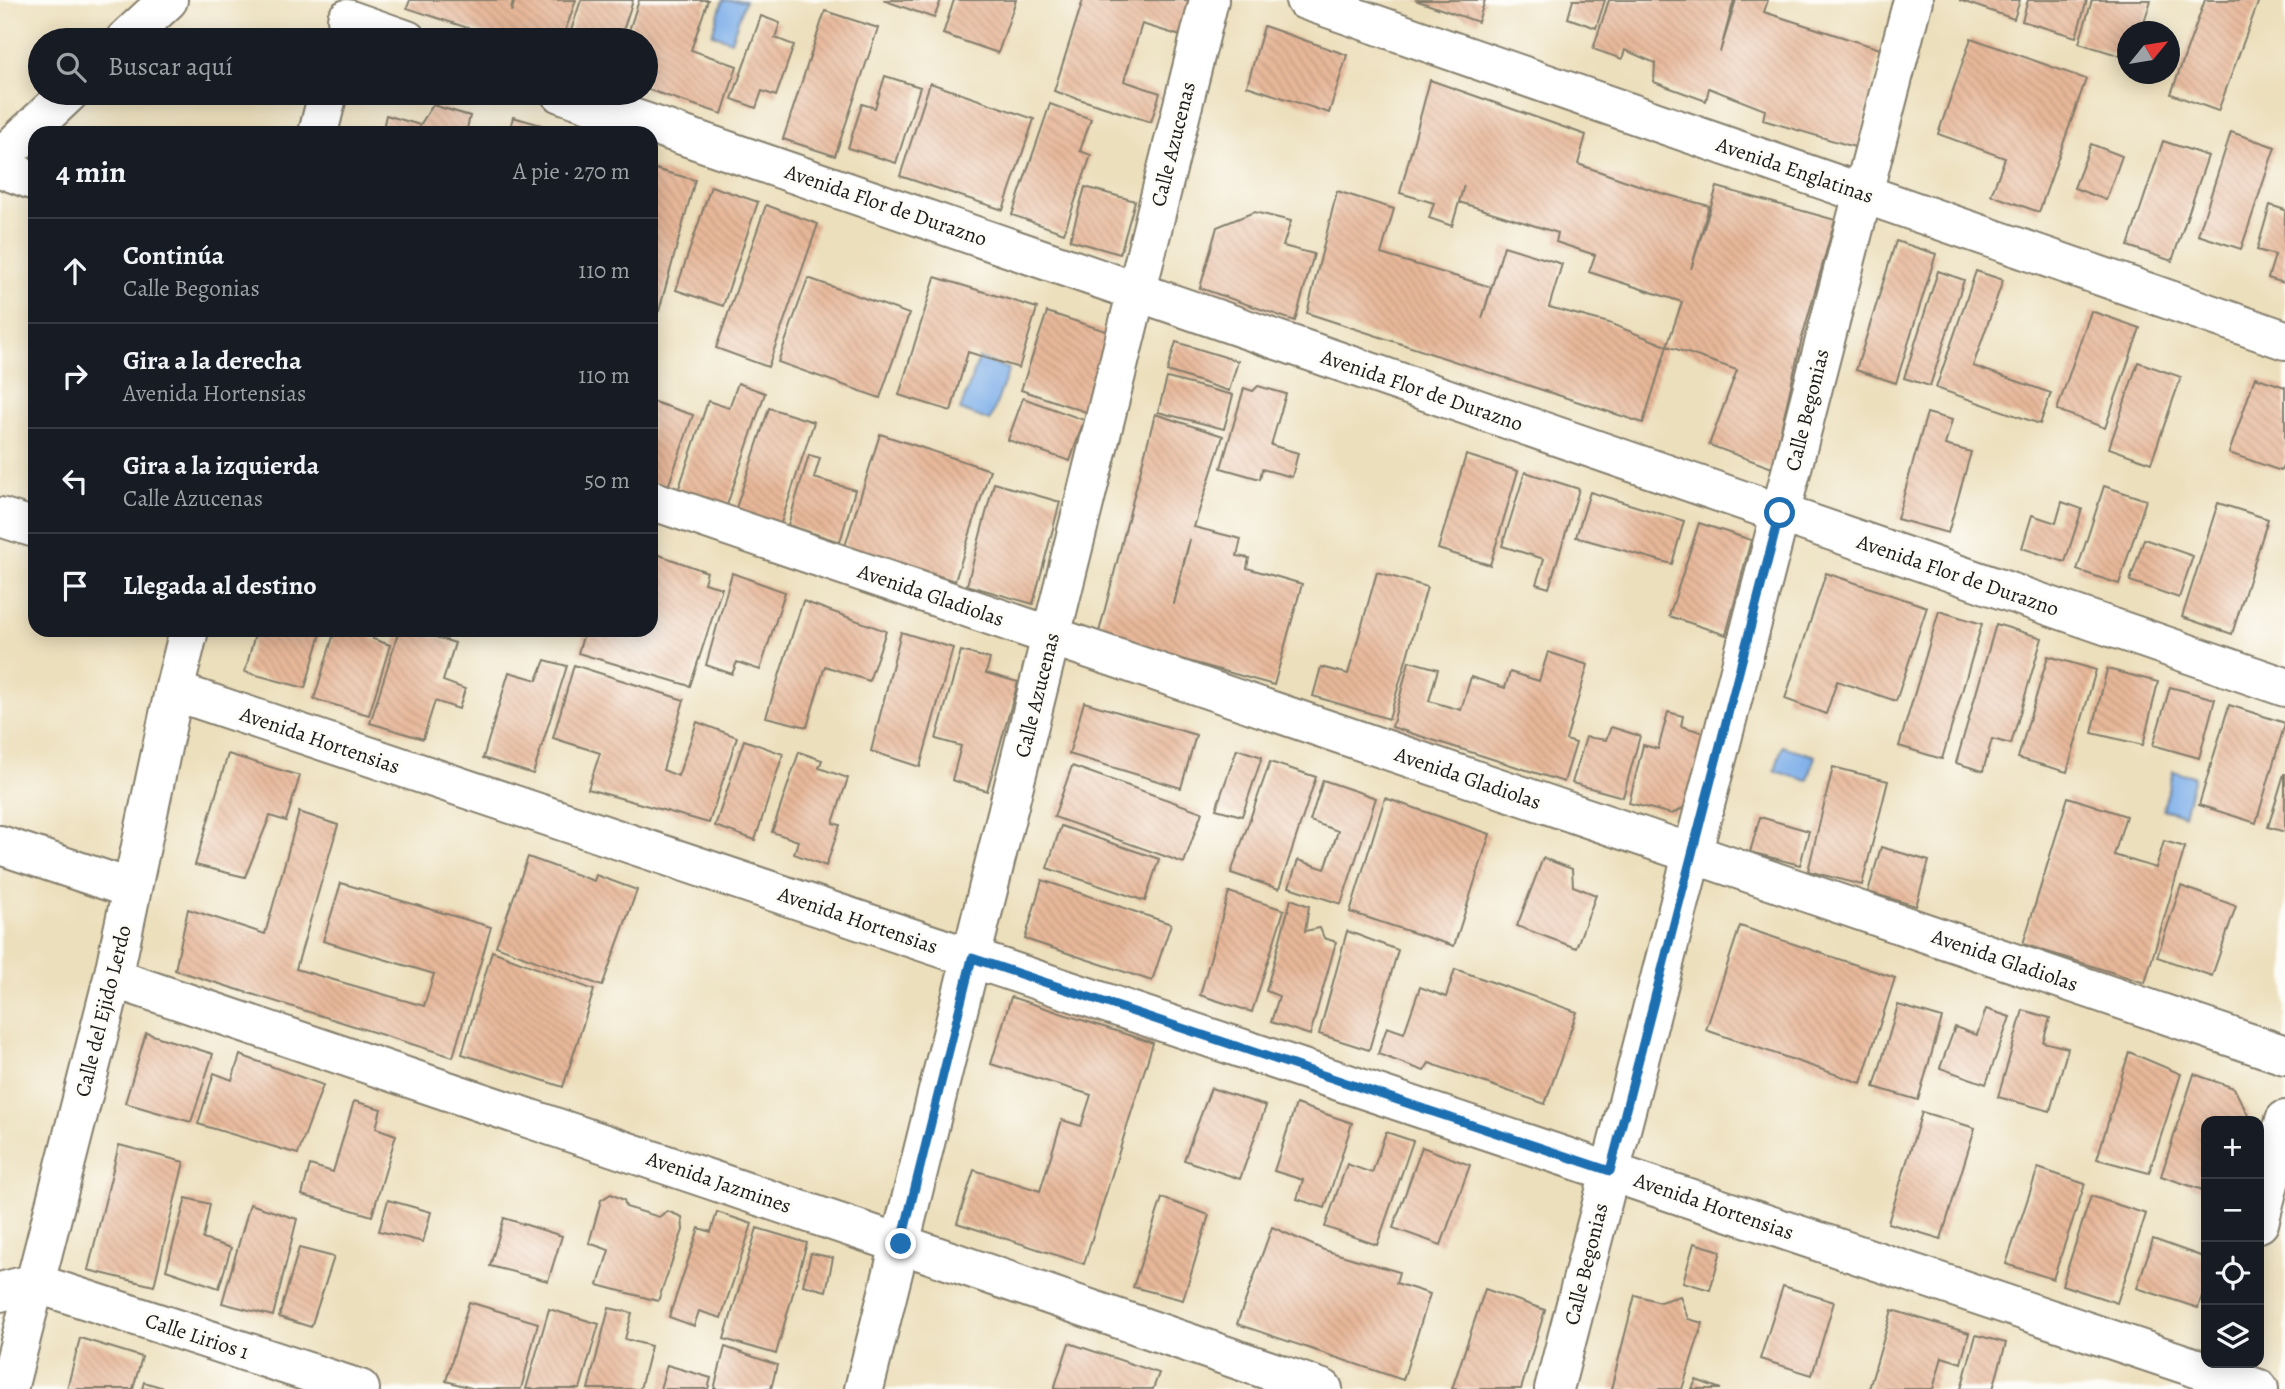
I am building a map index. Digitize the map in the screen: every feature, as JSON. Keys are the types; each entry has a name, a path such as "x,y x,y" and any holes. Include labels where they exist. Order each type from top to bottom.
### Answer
{"street":[{"path":"138,28 168,0"},
{"name":"Calle Azucenas","path":"864,1389 1209,0"},
{"name":"Avenida Englatinas","path":"1304,0 2285,340"},
{"name":"Calle Begonias","path":"1554,1389 1913,0"},
{"path":"347,20 371,28"},
{"path":"34,126 56,105"},
{"path":"320,126 325,105"},
{"name":"Avenida Flor de Durazno","path":"595,105 656,126"},
{"name":"Avenida Flor de Durazno","path":"658,127 2285,687"},
{"path":"0,158 28,132"},
{"path":"0,168 28,178"},
{"name":"Avenida Gladiolas","path":"658,502 2285,1055"},
{"path":"0,517 28,526"},
{"name":"Calle del Ejido Lerdo","path":"8,1389 17,1288 113,978 187,637"},
{"name":"Avenida Hortensias","path":"174,691 2259,1389"},
{"path":"0,845 132,889"},
{"name":"Avenida Jazmines","path":"113,978 1323,1389"},
{"path":"2264,1203 2285,1120"},
{"name":"Calle Lirios 1","path":"17,1288 360,1389"}],"water":[{"path":"723,0 745,1 731,41 712,34"},
{"path":"979,358 1009,369 990,421 960,410"},
{"path":"1782,746 1815,756 1808,781 1775,771"},
{"path":"2173,771 2194,776 2184,815 2163,809"}],"building":[{"path":"410,0 513,0 511,12 515,0 576,0 566,28 468,28 407,8"},
{"path":"581,0 633,0 624,28 572,28"},
{"path":"639,0 708,0 691,50 737,66 722,114 658,93 658,28 630,28"},
{"path":"883,0 941,0 934,18"},
{"path":"954,0 1016,0 998,53 943,34"},
{"path":"1083,0 1186,0 1195,3 1184,37 1142,24 1124,81 1160,93 1151,122 1054,91"},
{"path":"1415,0 1485,0 1478,22"},
{"path":"1573,0 1605,0 1596,28 1568,18"},
{"path":"1609,0 1734,0 1720,52 1736,0 1768,0 1764,12 1880,49 1858,148 1763,120 1765,110 1709,88 1706,101 1654,82 1655,63 1625,50 1622,59 1593,49"},
{"path":"1959,0 2020,0 2014,19"},
{"path":"2028,0 2087,0 2076,37 2022,21"},
{"path":"2092,0 2151,0 2144,21 2117,21 2117,55 2079,43"},
{"path":"2205,0 2259,0 2218,111 2171,94 2175,84 2180,84 2180,69"},
{"path":"825,11 878,28 835,156 783,139"},
{"path":"761,16 780,23 775,38 794,45 776,96 762,91 756,108 732,99"},
{"path":"1264,26 1347,55 1329,113 1247,86"},
{"path":"1971,38 2086,79 2039,212 1991,195 2005,158 1938,134"},
{"path":"885,76 920,87 896,163 848,148 862,104 875,108"},
{"path":"1430,80 1586,135 1578,164 1661,193 1709,206 1691,269 1717,187 1835,220 1802,338 1772,468 1709,445 1737,370 1667,346 1682,302 1589,272 1595,255 1556,242 1558,233 1459,202 1452,226 1429,218 1434,203 1400,193"},
{"path":"930,83 1034,119 1003,210 900,176"},
{"path":"1050,104 1091,119 1080,151 1091,155 1064,233 1012,215"},
{"path":"433,105 470,116 468,126 384,126 386,115 420,125"},
{"path":"513,117 545,126 511,126"},
{"path":"2231,132 2275,147 2241,249 2198,235"},
{"path":"2163,141 2208,156 2172,261 2128,246"},
{"path":"2091,144 2122,156 2106,200 2074,188"},
{"path":"658,170 695,180 658,311"},
{"path":"711,186 758,202 723,306 676,290"},
{"path":"1085,187 1135,201 1120,254 1070,240"},
{"path":"1337,191 1394,209 1381,254 1491,287 1482,319 1504,246 1562,264 1549,307 1609,323 1667,346 1643,423 1307,313"},
{"path":"766,205 818,224 768,367 716,348"},
{"path":"2270,205 2285,210 2284,283 2268,278 2275,255 2257,250"},
{"path":"1254,212 1291,221 1283,246 1314,254 1295,321 1200,288 1217,227"},
{"path":"1896,241 1936,254 1896,383 1856,370"},
{"path":"1938,271 1964,280 1930,386 1904,378"},
{"path":"1976,271 2003,280 1973,366 2051,393 2040,424 1936,388"},
{"path":"935,277 1037,308 1019,368 968,352 951,411 899,395"},
{"path":"808,278 909,314 880,398 778,362"},
{"path":"2091,311 2140,328 2105,428 2057,410"},
{"path":"1047,312 1121,336 1095,415 1021,390"},
{"path":"1176,342 1238,361 1229,391 1167,371"},
{"path":"2138,362 2181,377 2151,463 2109,448"},
{"path":"2255,377 2285,387 2285,460 2281,471 2229,453"},
{"path":"1167,378 1233,395 1224,429 1158,412"},
{"path":"738,383 765,393 726,508 678,491 708,401 729,408"},
{"path":"1258,386 1286,394 1271,445 1298,453 1292,477 1262,469 1260,479 1221,468 1244,388 1253,391"},
{"path":"1023,398 1084,420 1070,461 1008,440"},
{"path":"658,403 693,415 668,487 658,483"},
{"path":"769,408 814,422 779,529 734,514"},
{"path":"1927,413 1952,420 1945,445 1971,452 1948,533 1897,519"},
{"path":"1155,414 1223,436 1194,527 1241,539 1237,556 1249,558 1247,568 1302,584 1274,685 1098,636","holes":["1190,539 1174,604 1173,604"]},
{"path":"880,434 990,470 955,581 845,546"},
{"path":"809,455 820,458 814,478 855,490 840,542 788,525"},
{"path":"1466,455 1518,471 1490,565 1438,549"},
{"path":"1525,472 1579,489 1549,588 1536,584 1544,559 1502,546"},
{"path":"994,483 1060,502 1033,604 967,585"},
{"path":"2104,486 2146,500 2119,584 2077,570"},
{"path":"1590,492 1684,521 1672,564 1576,537"},
{"path":"2062,502 2082,509 2065,562 2022,548 2032,515 2056,523"},
{"path":"2218,503 2268,519 2232,634 2182,617"},
{"path":"1699,523 1751,540 1726,635 1669,616"},
{"path":"2144,539 2193,556 2179,598 2130,581"},
{"path":"658,554 707,572 704,583 722,588 690,686 578,653 583,637 658,637"},
{"path":"1377,572 1427,587 1389,719 1313,696 1321,667 1348,674"},
{"path":"732,573 785,592 760,670 737,662 732,674 706,665"},
{"path":"1826,573 1927,607 1896,701 1837,681 1826,714 1785,699"},
{"path":"803,601 886,631 869,681 825,666 807,727 766,717"},
{"path":"1939,611 1982,624 1942,759 1899,746"},
{"path":"1996,624 2042,638 2011,744 1992,739 1983,771 1956,763"},
{"path":"901,632 953,648 920,767 871,751"},
{"path":"254,637 320,637 305,688 245,672"},
{"path":"333,637 372,637 390,645 369,715 314,699"},
{"path":"397,637 436,637 455,643 443,681 465,689 459,709 435,701 423,739 370,723"},
{"path":"961,651 990,659 986,673 1018,682 987,791 952,780 961,746 936,739"},
{"path":"1548,652 1588,665 1566,740 1576,743 1564,782 1392,727 1409,661 1438,669 1429,701 1461,710 1471,677 1505,688 1510,672 1539,681"},
{"path":"2048,656 2096,670 2067,772 2018,758"},
{"path":"545,660 567,666 533,774 483,758 509,672 537,680"},
{"path":"574,665 684,700 663,770 678,776 697,722 737,737 709,823 588,789 600,753 553,738"},
{"path":"2107,669 2158,682 2143,745 2092,733"},
{"path":"2170,687 2215,699 2199,758 2153,745"},
{"path":"1084,702 1196,735 1181,788 1069,754"},
{"path":"2229,705 2285,723 2256,823 2199,805"},
{"path":"1668,712 1683,716 1681,726 1705,733 1687,806 1672,814 1629,803 1643,745 1658,749"},
{"path":"1611,727 1640,736 1623,797 1572,783 1586,737 1606,740"},
{"path":"744,740 783,754 755,840 715,826"},
{"path":"1237,749 1262,757 1242,816 1216,809"},
{"path":"799,752 822,760 819,768 848,778 833,823 840,825 826,866 794,854 798,841 772,832"},
{"path":"228,754 300,776 286,821 270,816 245,877 195,865"},
{"path":"1270,762 1316,777 1279,889 1231,873"},
{"path":"1072,766 1202,812 1184,863 1054,817"},
{"path":"1833,767 1888,781 1862,885 1808,871"},
{"path":"2285,774 2285,832 2268,827"},
{"path":"1323,780 1376,798 1341,904 1289,887 1298,860 1325,869 1338,831 1310,821"},
{"path":"2068,797 2126,816 2114,855 2156,868 2164,841 2185,847 2145,983 2023,944"},
{"path":"1385,798 1490,834 1454,946 1350,912"},
{"path":"299,812 338,825 296,969 424,1006 434,974 323,941 341,883 491,927 453,1057 175,970 188,909 265,934"},
{"path":"1760,817 1809,831 1800,865 1750,852"},
{"path":"1061,826 1159,859 1145,901 1047,868"},
{"path":"1881,847 1929,861 1916,906 1868,892"},
{"path":"528,857 594,881 596,875 637,890 602,986 496,946"},
{"path":"1543,858 1572,869 1573,886 1596,895 1576,948 1517,926"},
{"path":"1042,880 1171,924 1152,981 1025,939"},
{"path":"2181,886 2236,906 2212,976 2157,957"},
{"path":"1229,892 1284,910 1252,1012 1200,995"},
{"path":"1291,899 1309,906 1305,931 1320,928 1324,938 1336,942 1310,1035 1271,1022 1279,996 1266,991"},
{"path":"1740,926 1895,978 1861,1083 1706,1030"},
{"path":"1347,931 1398,950 1369,1050 1319,1034"},
{"path":"492,951 594,990 563,1087 462,1054"},
{"path":"1455,969 1577,1012 1545,1104 1429,1063 1424,1071 1378,1054 1387,1027 1404,1033 1420,987 1446,997"},
{"path":"1011,997 1153,1043 1084,1264 957,1223 974,1170 1040,1191 1062,1120 1081,1126 1091,1095 991,1064"},
{"path":"1898,1005 1942,1018 1918,1100 1874,1087"},
{"path":"1986,1009 2010,1017 1986,1084 1940,1068 1955,1027 1977,1035"},
{"path":"2023,1010 2050,1018 2043,1042 2068,1048 2050,1111 1998,1097"},
{"path":"146,1033 213,1054 191,1122 125,1103"},
{"path":"2129,1052 2181,1074 2149,1173 2097,1159"},
{"path":"240,1055 323,1085 298,1154 198,1124 214,1073 232,1080"},
{"path":"2194,1074 2234,1088 2248,1116 2201,1116 2201,1189 2161,1176"},
{"path":"1211,1088 1266,1106 1240,1179 1184,1160"},
{"path":"354,1101 381,1109 376,1128 396,1135 372,1216 302,1195 310,1165 333,1172"},
{"path":"1296,1104 1352,1123 1325,1208 1297,1199 1303,1180 1274,1171"},
{"path":"1922,1112 1975,1128 1941,1239 1888,1223"},
{"path":"1386,1132 1413,1141 1377,1245 1325,1227 1347,1164 1372,1173"},
{"path":"119,1145 184,1162 154,1286 88,1270"},
{"path":"1422,1147 1470,1165 1441,1245 1393,1228"},
{"path":"2038,1168 2085,1184 2053,1279 2006,1264"},
{"path":"611,1194 624,1200 626,1207 659,1217 667,1211 682,1217 683,1230 658,1301 598,1285 609,1250 589,1243 601,1200"},
{"path":"2091,1196 2146,1214 2117,1303 2062,1285"},
{"path":"186,1198 210,1204 203,1239 231,1248 219,1288 166,1270"},
{"path":"1162,1198 1209,1215 1183,1300 1133,1287"},
{"path":"388,1200 431,1212 423,1242 379,1231"},
{"path":"250,1204 297,1219 273,1316 222,1303"},
{"path":"717,1212 752,1224 721,1318 699,1311 694,1326 669,1317 699,1228 711,1232"},
{"path":"504,1218 562,1236 548,1281 490,1266"},
{"path":"1272,1227 1324,1250 1399,1272 1396,1283 1430,1294 1403,1380 1237,1324"},
{"path":"757,1228 807,1243 776,1354 724,1339"},
{"path":"2153,1239 2201,1256 2201,1299 2198,1308 2137,1288"},
{"path":"1694,1243 1721,1251 1710,1290 1683,1282"},
{"path":"299,1248 334,1257 311,1327 279,1317"},
{"path":"811,1253 833,1258 826,1291 803,1285"},
{"path":"1783,1286 1834,1302 1812,1375 1760,1359"},
{"path":"1485,1289 1545,1310 1521,1389 1452,1389"},
{"path":"1635,1295 1660,1302 1680,1296 1688,1319 1703,1323 1682,1389 1611,1389"},
{"path":"469,1302 538,1323 521,1389 475,1389 446,1381"},
{"path":"609,1308 632,1313 625,1339 651,1346 640,1389 588,1389"},
{"path":"549,1309 599,1324 580,1389 526,1389"},
{"path":"1892,1310 1969,1333 1961,1363 1942,1357 1933,1389 1869,1389"},
{"path":"1976,1335 2006,1343 1993,1389 1961,1389"},
{"path":"80,1338 142,1357 133,1389 67,1389"},
{"path":"1069,1343 1159,1373 1153,1389 1054,1389"},
{"path":"725,1347 777,1365 771,1389 714,1389"},
{"path":"667,1365 711,1378 708,1389 660,1389"},
{"path":"1696,1380 1721,1389 1692,1389"},
{"path":"144,1382 164,1388 164,1389 142,1389"}],"route":[{"path":"901,1244 972,958 1610,1171 1780,513"}]}
